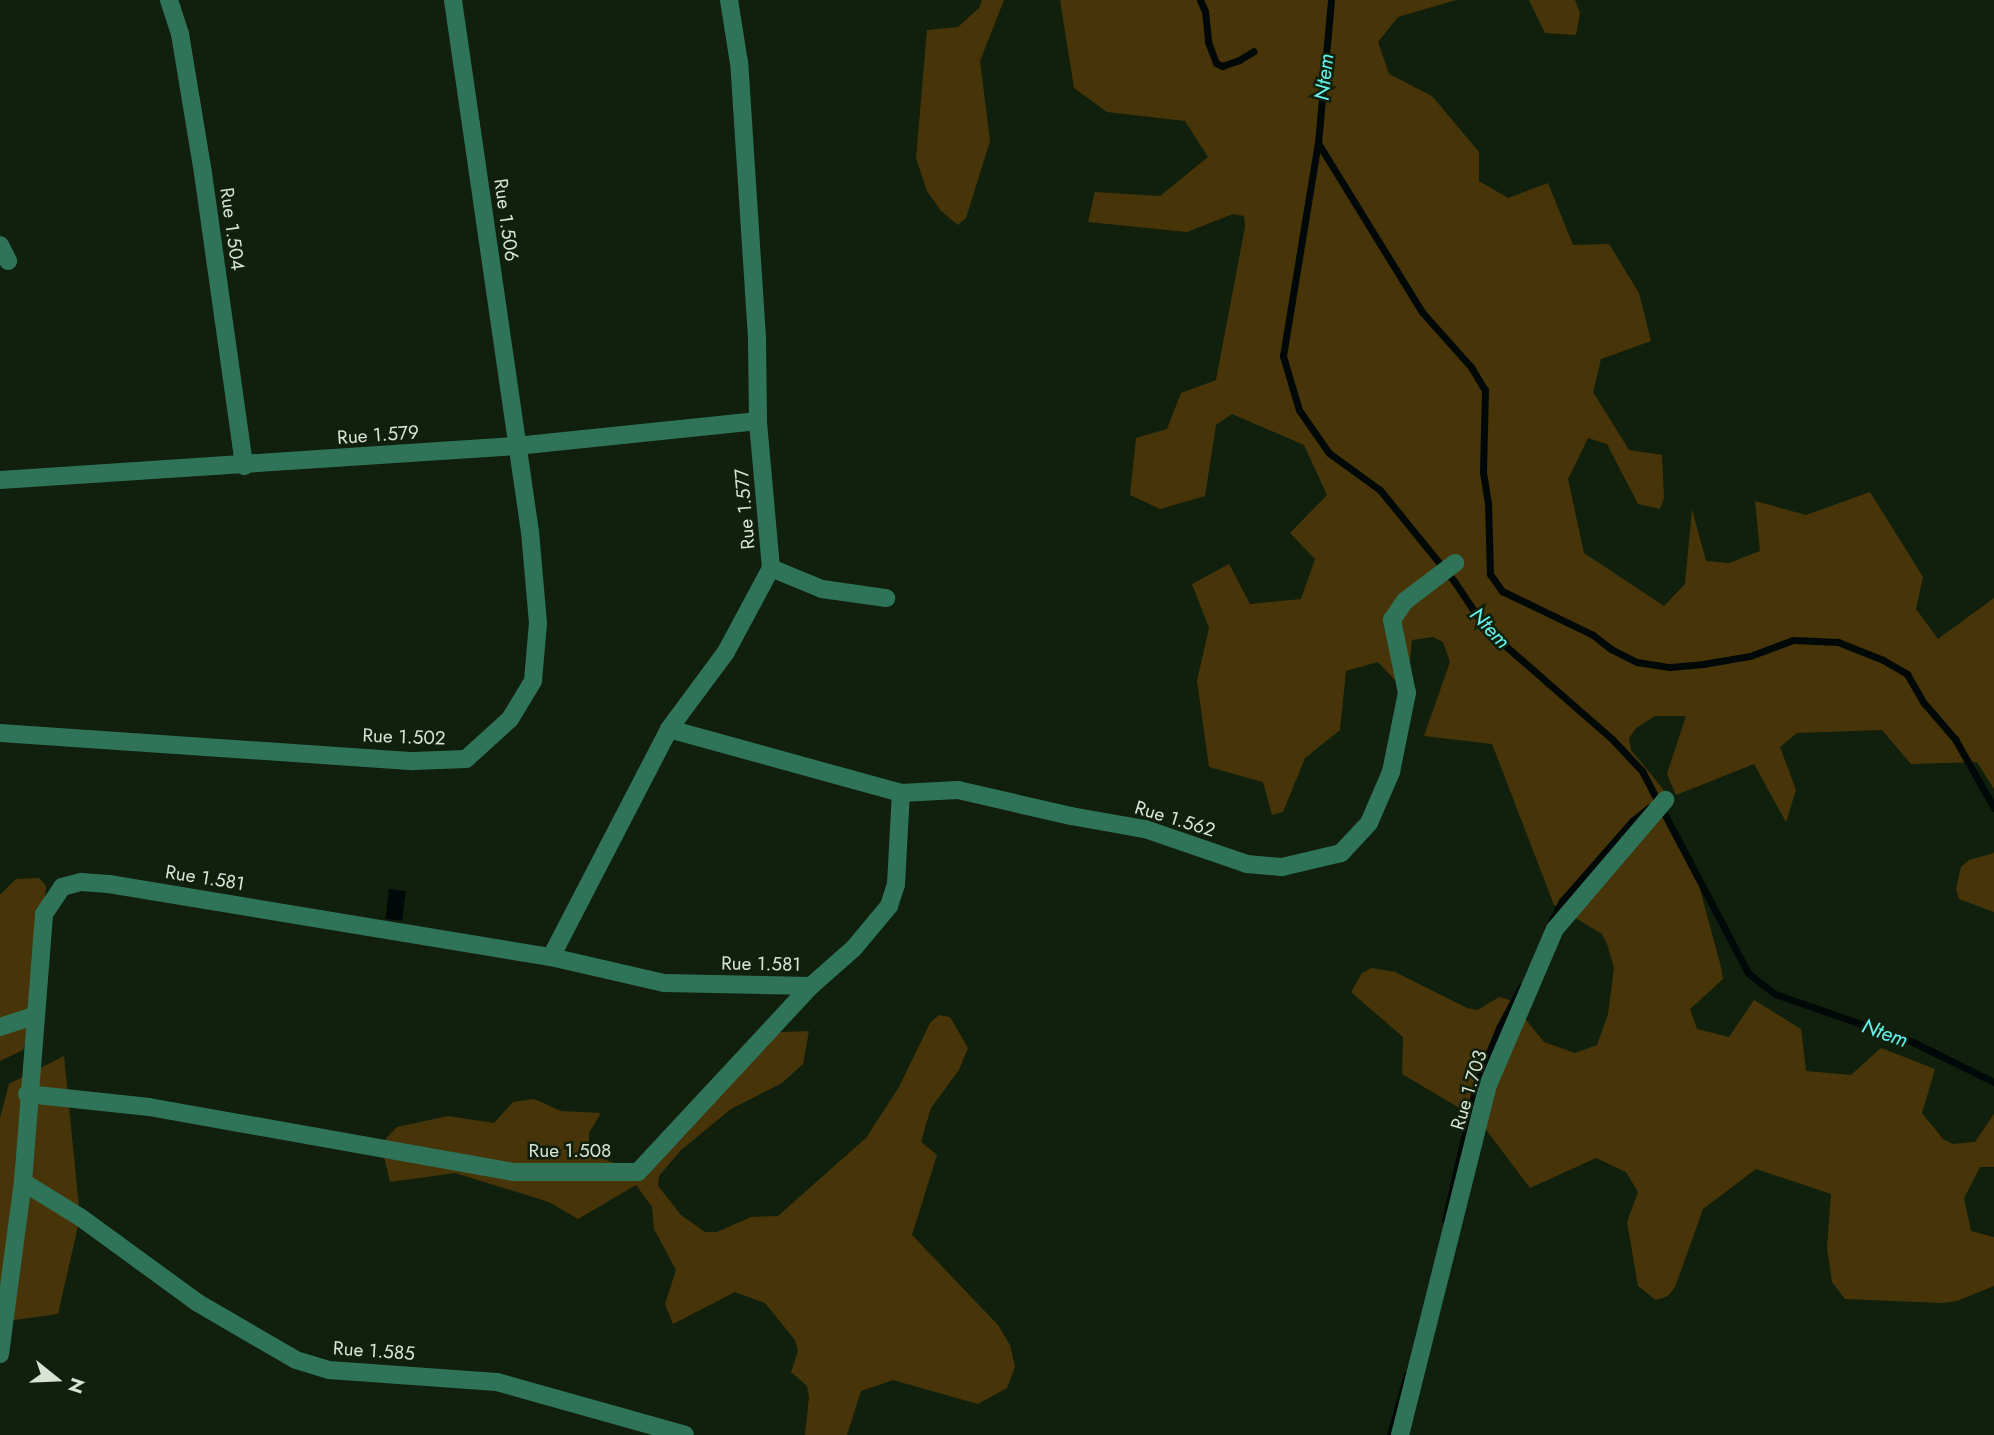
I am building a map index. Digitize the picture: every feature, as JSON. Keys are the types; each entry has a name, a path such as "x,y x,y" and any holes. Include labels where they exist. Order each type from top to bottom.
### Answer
{"street":[{"name":"Rue 1.504","path":"169,0 180,34 203,173 244,466"},
{"name":"Rue 1.506","path":"453,0 516,446"},
{"name":"Rue 1.577","path":"551,957 669,729 726,652 771,568 758,421 757,338 739,63 729,0"},
{"path":"0,245 8,261"},
{"name":"Rue 1.579","path":"0,480 516,446 758,421"},
{"name":"Rue 1.502","path":"0,733 413,761 466,759 510,719 533,681 538,623 530,532 516,446"},
{"name":"Rue 1.562","path":"669,729 901,793 958,790 1071,816 1145,829 1247,864 1282,867 1341,853 1369,823 1391,772 1406,693 1392,620 1405,601 1455,563"},
{"path":"771,568 822,589 886,598"},
{"name":"Rue 1.508","path":"27,1094 149,1107 514,1172 638,1172 811,986 854,948 889,906 896,884 901,793"},
{"name":"Rue 1.703","path":"1400,1435 1488,1085 1555,929 1665,800"},
{"name":"Rue 1.581","path":"0,1354 23,1182 27,1094 44,914 62,887 81,882 109,884 551,957 664,983 811,986"},
{"path":"0,1027 34,1016"},
{"name":"Rue 1.585","path":"23,1182 91,1225 198,1303 296,1360 329,1370 498,1382 685,1435"}],"shaded area":[{"path":"982,0 1004,0 980,61 990,141 966,218 958,225 941,211 927,191 916,158 927,30 958,27 979,8"},
{"path":"1060,0 1456,0 1398,17 1378,42 1389,74 1432,96 1479,152 1479,181 1508,198 1548,183 1573,245 1609,244 1639,293 1651,341 1601,359 1593,392 1629,450 1662,455 1664,498 1660,509 1638,504 1607,444 1588,438 1568,479 1584,553 1664,606 1685,584 1692,509 1706,561 1729,563 1760,551 1755,501 1806,515 1870,492 1923,577 1916,609 1938,639 1994,598 1994,789 1977,762 1911,764 1882,730 1797,733 1780,747 1796,790 1786,822 1754,764 1676,795 1667,774 1686,716 1655,716 1636,728 1629,738 1631,750 1663,789 1667,827 1687,849 1692,860 1721,967 1723,979 1690,1009 1697,1029 1729,1037 1754,1000 1801,1029 1806,1071 1851,1075 1881,1048 1935,1069 1922,1113 1943,1139 1953,1144 1975,1142 1994,1114 1994,1167 1980,1167 1964,1198 1971,1231 1994,1237 1994,1286 1957,1301 1943,1303 1845,1299 1832,1282 1827,1248 1831,1194 1756,1169 1703,1209 1675,1287 1668,1296 1656,1300 1638,1286 1627,1222 1638,1192 1626,1172 1596,1158 1530,1188 1478,1119 1402,1074 1403,1037 1351,992 1362,973 1372,968 1395,972 1467,1008 1478,1010 1499,997 1510,1000 1544,1042 1575,1053 1597,1045 1608,1014 1614,968 1607,944 1602,934 1554,905 1492,744 1424,736 1450,662 1443,642 1433,637 1412,640 1407,693 1378,662 1346,671 1340,730 1305,758 1283,812 1272,815 1263,782 1209,767 1197,681 1209,628 1192,584 1229,564 1250,604 1301,599 1315,559 1290,533 1327,495 1304,445 1232,414 1216,425 1205,496 1160,509 1130,495 1136,438 1167,429 1181,393 1216,380 1245,227 1244,216 1233,214 1187,232 1088,222 1095,192 1160,196 1208,157 1185,121 1107,112 1074,88"},
{"path":"1529,0 1575,0 1580,13 1576,35 1545,33"},
{"path":"1994,853 1994,912 1959,899 1956,889 1961,867 1969,860"},
{"path":"39,878 46,886 34,1016 23,1050 0,1061 0,895 16,879"},
{"path":"389,889 406,891 402,921 385,919"},
{"path":"939,1015 950,1017 968,1048 959,1070 931,1108 924,1131 921,1142 937,1155 912,1235 998,1325 1010,1345 1015,1367 1007,1388 978,1404 893,1380 861,1391 847,1435 805,1435 809,1397 807,1386 791,1372 798,1351 795,1340 765,1303 735,1292 673,1324 665,1304 676,1270 654,1229 652,1207 636,1185 578,1219 549,1202 455,1173 390,1182 381,1144 397,1127 448,1116 494,1123 513,1102 534,1099 561,1111 601,1113 589,1133 589,1149 596,1157 631,1168 655,1151 755,1033 809,1031 803,1064 782,1083 731,1109 681,1150 659,1176 658,1186 681,1215 705,1232 717,1232 751,1217 778,1216 866,1138 899,1087 930,1023"},
{"path":"64,1056 80,1217 58,1314 0,1322 0,1118 9,1084"}],"waterway":[{"path":"1200,0 1205,11 1208,42 1216,63 1222,66 1254,51"},
{"name":"Ntem","path":"1331,0 1318,142 1283,356 1299,410 1329,453 1380,490 1454,581 1486,629 1612,739 1642,771 1748,973 1775,994 1913,1042 1994,1082"},
{"path":"1318,143 1422,312 1471,367 1485,390 1483,472 1488,503 1490,574 1502,591 1593,635 1611,649 1637,662 1670,667 1703,664 1750,656 1793,640 1838,642 1883,660 1907,674 1924,703 1955,739 1994,808"},
{"path":"1548,928 1562,901 1632,821 1650,807"},
{"path":"1445,1220 1477,1081 1500,1026 1521,987"},
{"path":"1390,1435 1407,1374"}]}
